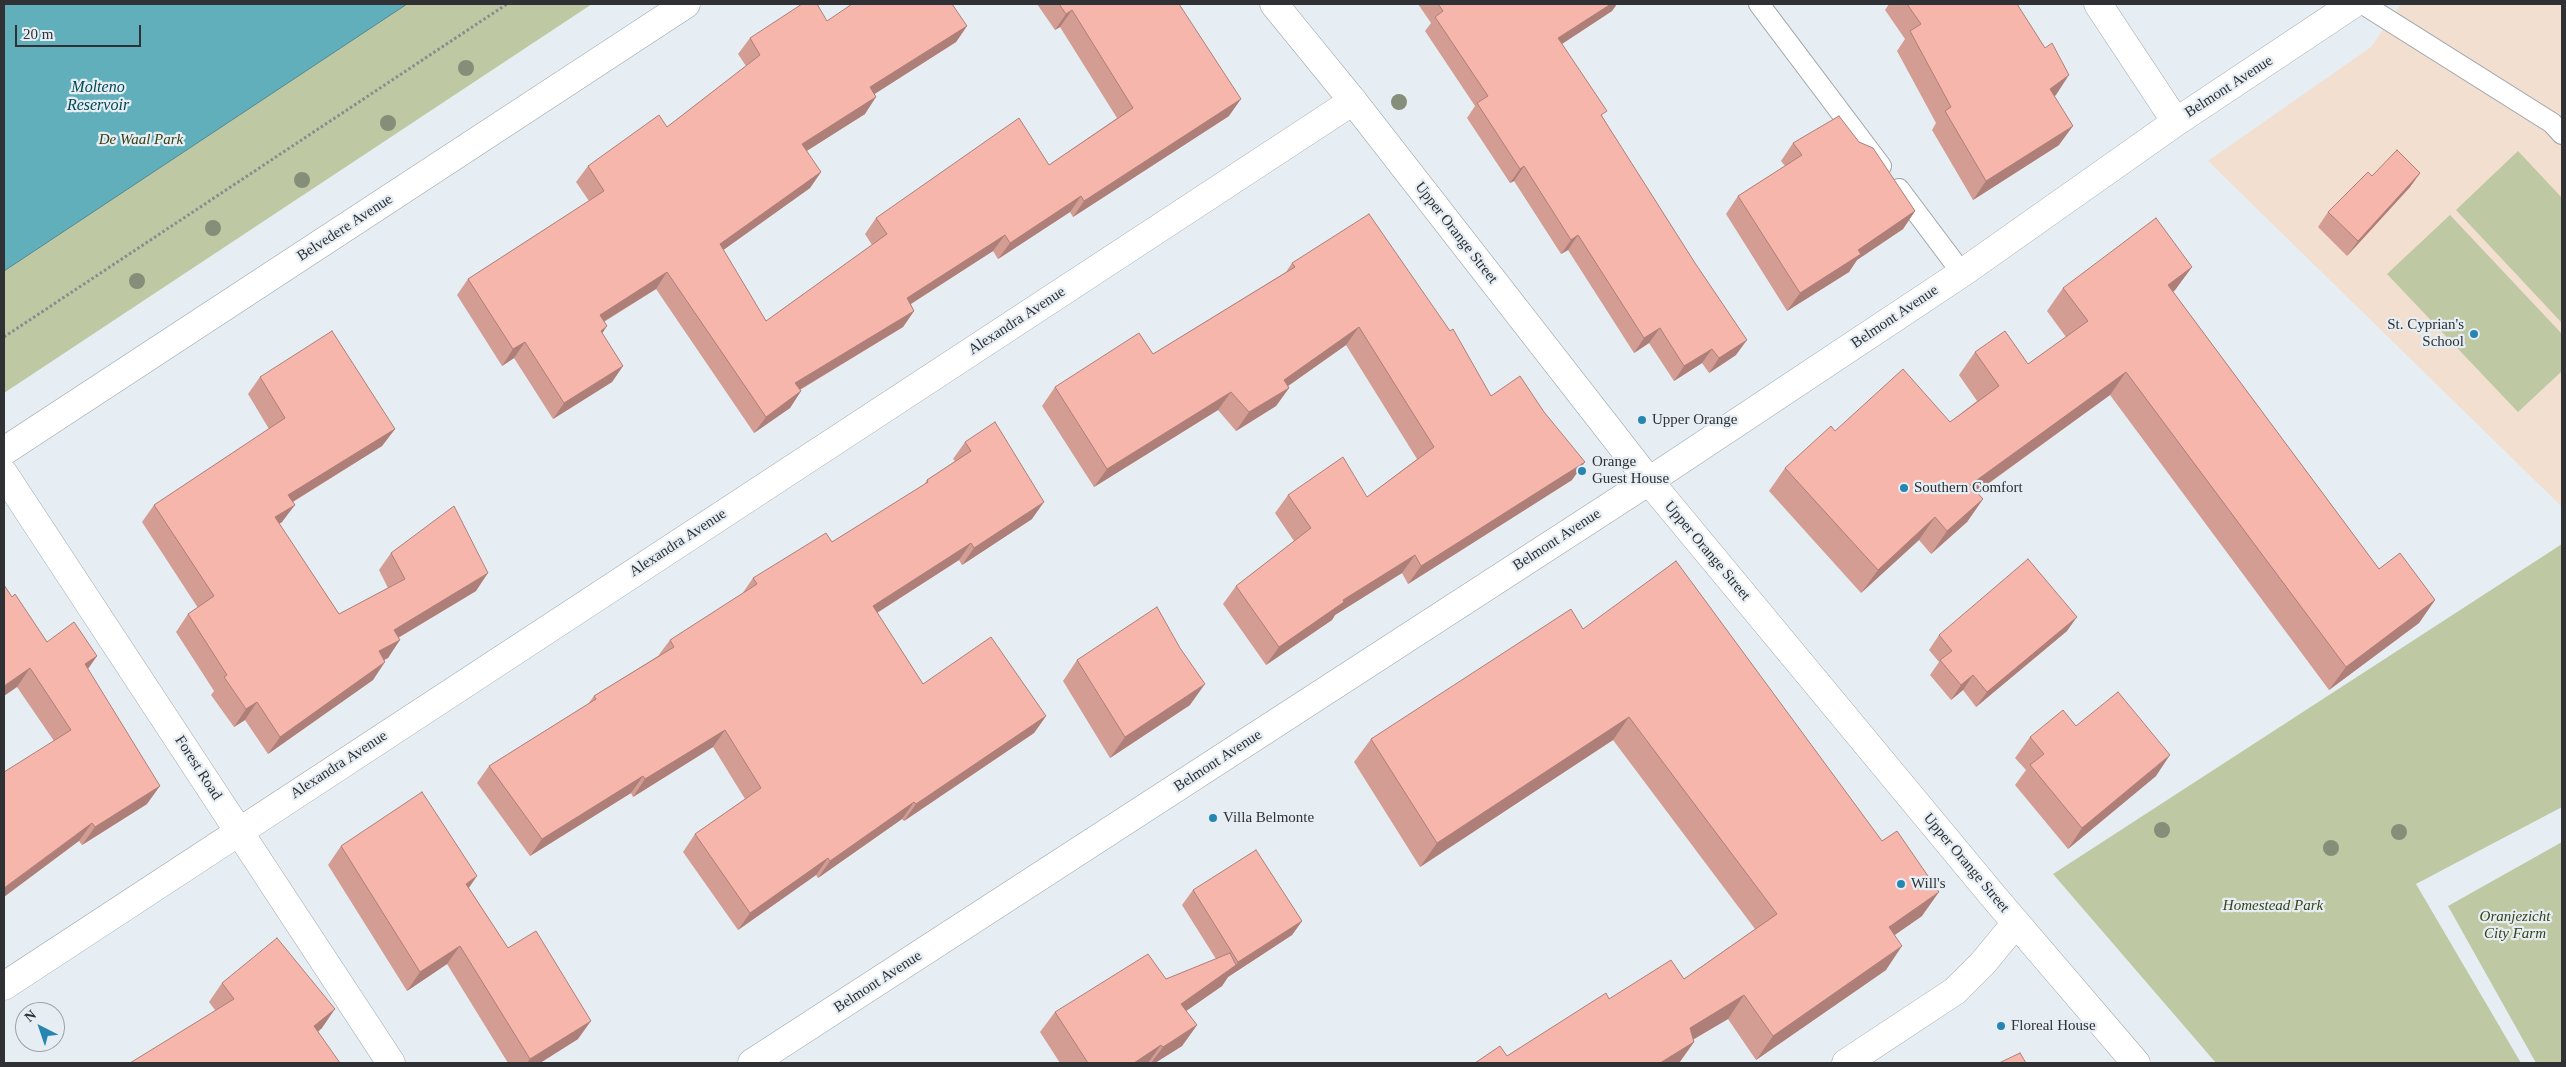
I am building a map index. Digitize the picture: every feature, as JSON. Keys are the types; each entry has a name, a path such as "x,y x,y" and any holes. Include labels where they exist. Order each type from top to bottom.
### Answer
{"street":[{"name":"Belvedere Avenue","path":"4,451 686,4"},
{"name":"Upper Orange Street","path":"1274,4 1353,101 1649,481 2016,923 2136,1063"},
{"path":"2098,4 2176,122"},
{"name":"Belmont Avenue","path":"752,1063 1649,481 1962,273 2176,122 2353,4"},
{"name":"Alexandra Avenue","path":"4,986 1353,101"},
{"name":"Forest Road","path":"4,474 391,1063"},
{"path":"1846,1063 1954,991 1983,963 2016,923"}],"lane":[{"path":"1759,4 1962,273"},
{"path":"2363,4 2552,123 2562,134"}],"path":[{"path":"4,337 507,4"}],"shaded area":[{"name":"St. Cyprian's School","path":"2401,4 2562,4 2562,507 2208,161 2371,47"}],"green space":[{"name":"De Waal Park","path":"4,4 592,4 4,393"},
{"path":"2518,151 2562,198 2562,323 2456,210"},
{"path":"2450,215 2562,334 2562,371 2518,412 2387,274"},
{"name":"Homestead Park","path":"2562,544 2562,807 2416,884 2521,1063 2216,1063 2053,874"},
{"name":"Oranjezicht City Farm","path":"2562,842 2562,1063 2536,1063 2448,906"}],"water":[{"name":"Molteno Reservoir","path":"4,4 407,4 4,271"}],"building":[{"path":"802,4 817,4 827,21 852,4 952,4 967,26 870,87 876,97 802,144 821,172 720,244 766,321 887,234 876,218 1019,118 1049,165 1133,108 1072,10 1066,14 1059,4 1179,4 1241,99 1084,201 1081,196 1010,243 1005,235 907,298 914,311 795,383 801,391 766,417 667,272 600,315 607,326 601,331 623,366 564,403 525,342 513,349 468,279 604,191 588,166 659,115 667,127 760,55 750,38"},
{"path":"1438,4 1611,4 1558,38 1607,111 1601,115 1695,263 1747,340 1719,358 1712,349 1684,366 1660,328 1644,338 1578,235 1571,240 1524,166 1520,169 1477,103 1488,96 1435,17 1443,11"},
{"path":"1907,4 2017,4 2045,48 2052,43 2069,75 2050,89 2073,126 1986,181 1945,111 1951,107 1910,31 1921,24"},
{"path":"1839,116 1859,142 1873,148 1915,211 1858,250 1861,254 1800,293 1738,196 1802,155 1793,143"},
{"path":"2397,150 2420,173 2358,241 2328,212 2368,172 2372,176"},
{"path":"1369,214 1450,331 1453,329 1491,396 1520,376 1544,412 1585,462 1421,566 1415,555 1343,600 1344,602 1279,647 1236,586 1311,528 1288,495 1343,457 1367,497 1434,447 1359,327 1284,380 1289,388 1249,412 1231,392 1107,469 1055,387 1139,333 1153,354 1295,267 1292,263"},
{"path":"2156,218 2192,267 2168,285 2379,569 2400,553 2435,600 2346,667 2126,372 1970,485 1983,499 1947,531 1935,517 1878,570 1785,468 1831,426 1835,431 1903,369 1950,422 1999,386 1975,352 2005,331 2028,364 2088,321 2063,288"},
{"path":"332,331 395,429 288,495 295,505 275,517 339,614 405,579 391,553 454,506 488,573 394,630 400,640 379,651 385,662 280,737 257,702 246,709 224,677 227,675 188,614 214,596 154,505 285,418 260,377"},
{"path":"995,422 1044,502 974,548 971,543 873,606 923,684 991,637 1046,716 916,804 914,802 830,861 828,858 750,913 695,834 761,788 725,730 645,779 643,776 542,839 489,766 596,699 594,696 674,647 670,640 757,584 753,578 826,533 832,542 928,482 927,480 971,451 965,442"},
{"path":"2028,559 2077,617 1987,692 1973,675 1961,685 1940,660 1952,651 1939,635"},
{"path":"1676,561 1882,841 1897,831 1939,892 1889,927 1902,946 1773,1036 1744,995 1690,1028 1694,1042 1660,1063 1475,1063 1500,1046 1507,1056 1606,993 1609,999 1671,960 1684,979 1777,914 1629,717 1437,843 1371,739 1571,609 1583,629"},
{"path":"4,585 12,597 15,594 47,642 74,622 97,656 85,664 160,786 95,827 92,823 4,888 4,772 71,730 30,668 4,686"},
{"path":"1157,607 1180,648 1205,684 1125,737 1077,660"},
{"path":"2118,692 2170,755 2082,828 2030,765 2044,754 2030,737 2063,710 2076,726"},
{"path":"422,792 477,876 466,884 508,948 536,931 591,1021 530,1059 460,946 420,972 341,846"},
{"path":"1256,850 1302,921 1238,962 1193,890"},
{"path":"277,938 335,1009 314,1026 340,1063 130,1063 234,999 222,983"},
{"path":"1230,953 1236,965 1181,1004 1197,1025 1134,1063 1088,1063 1055,1012 1148,954 1166,979"},
{"path":"2020,1053 2026,1063 1999,1063"}],"place":[{"name":"St. Cyprian's School","path":"2474,334"},
{"name":"Upper Orange","path":"1642,420"},
{"name":"Orange Guest House","path":"1582,471"},
{"name":"Southern Comfort","path":"1904,488"},
{"name":"Villa Belmonte","path":"1213,818"},
{"name":"Will's","path":"1901,884"},
{"name":"Floreal House","path":"2001,1026"}]}
